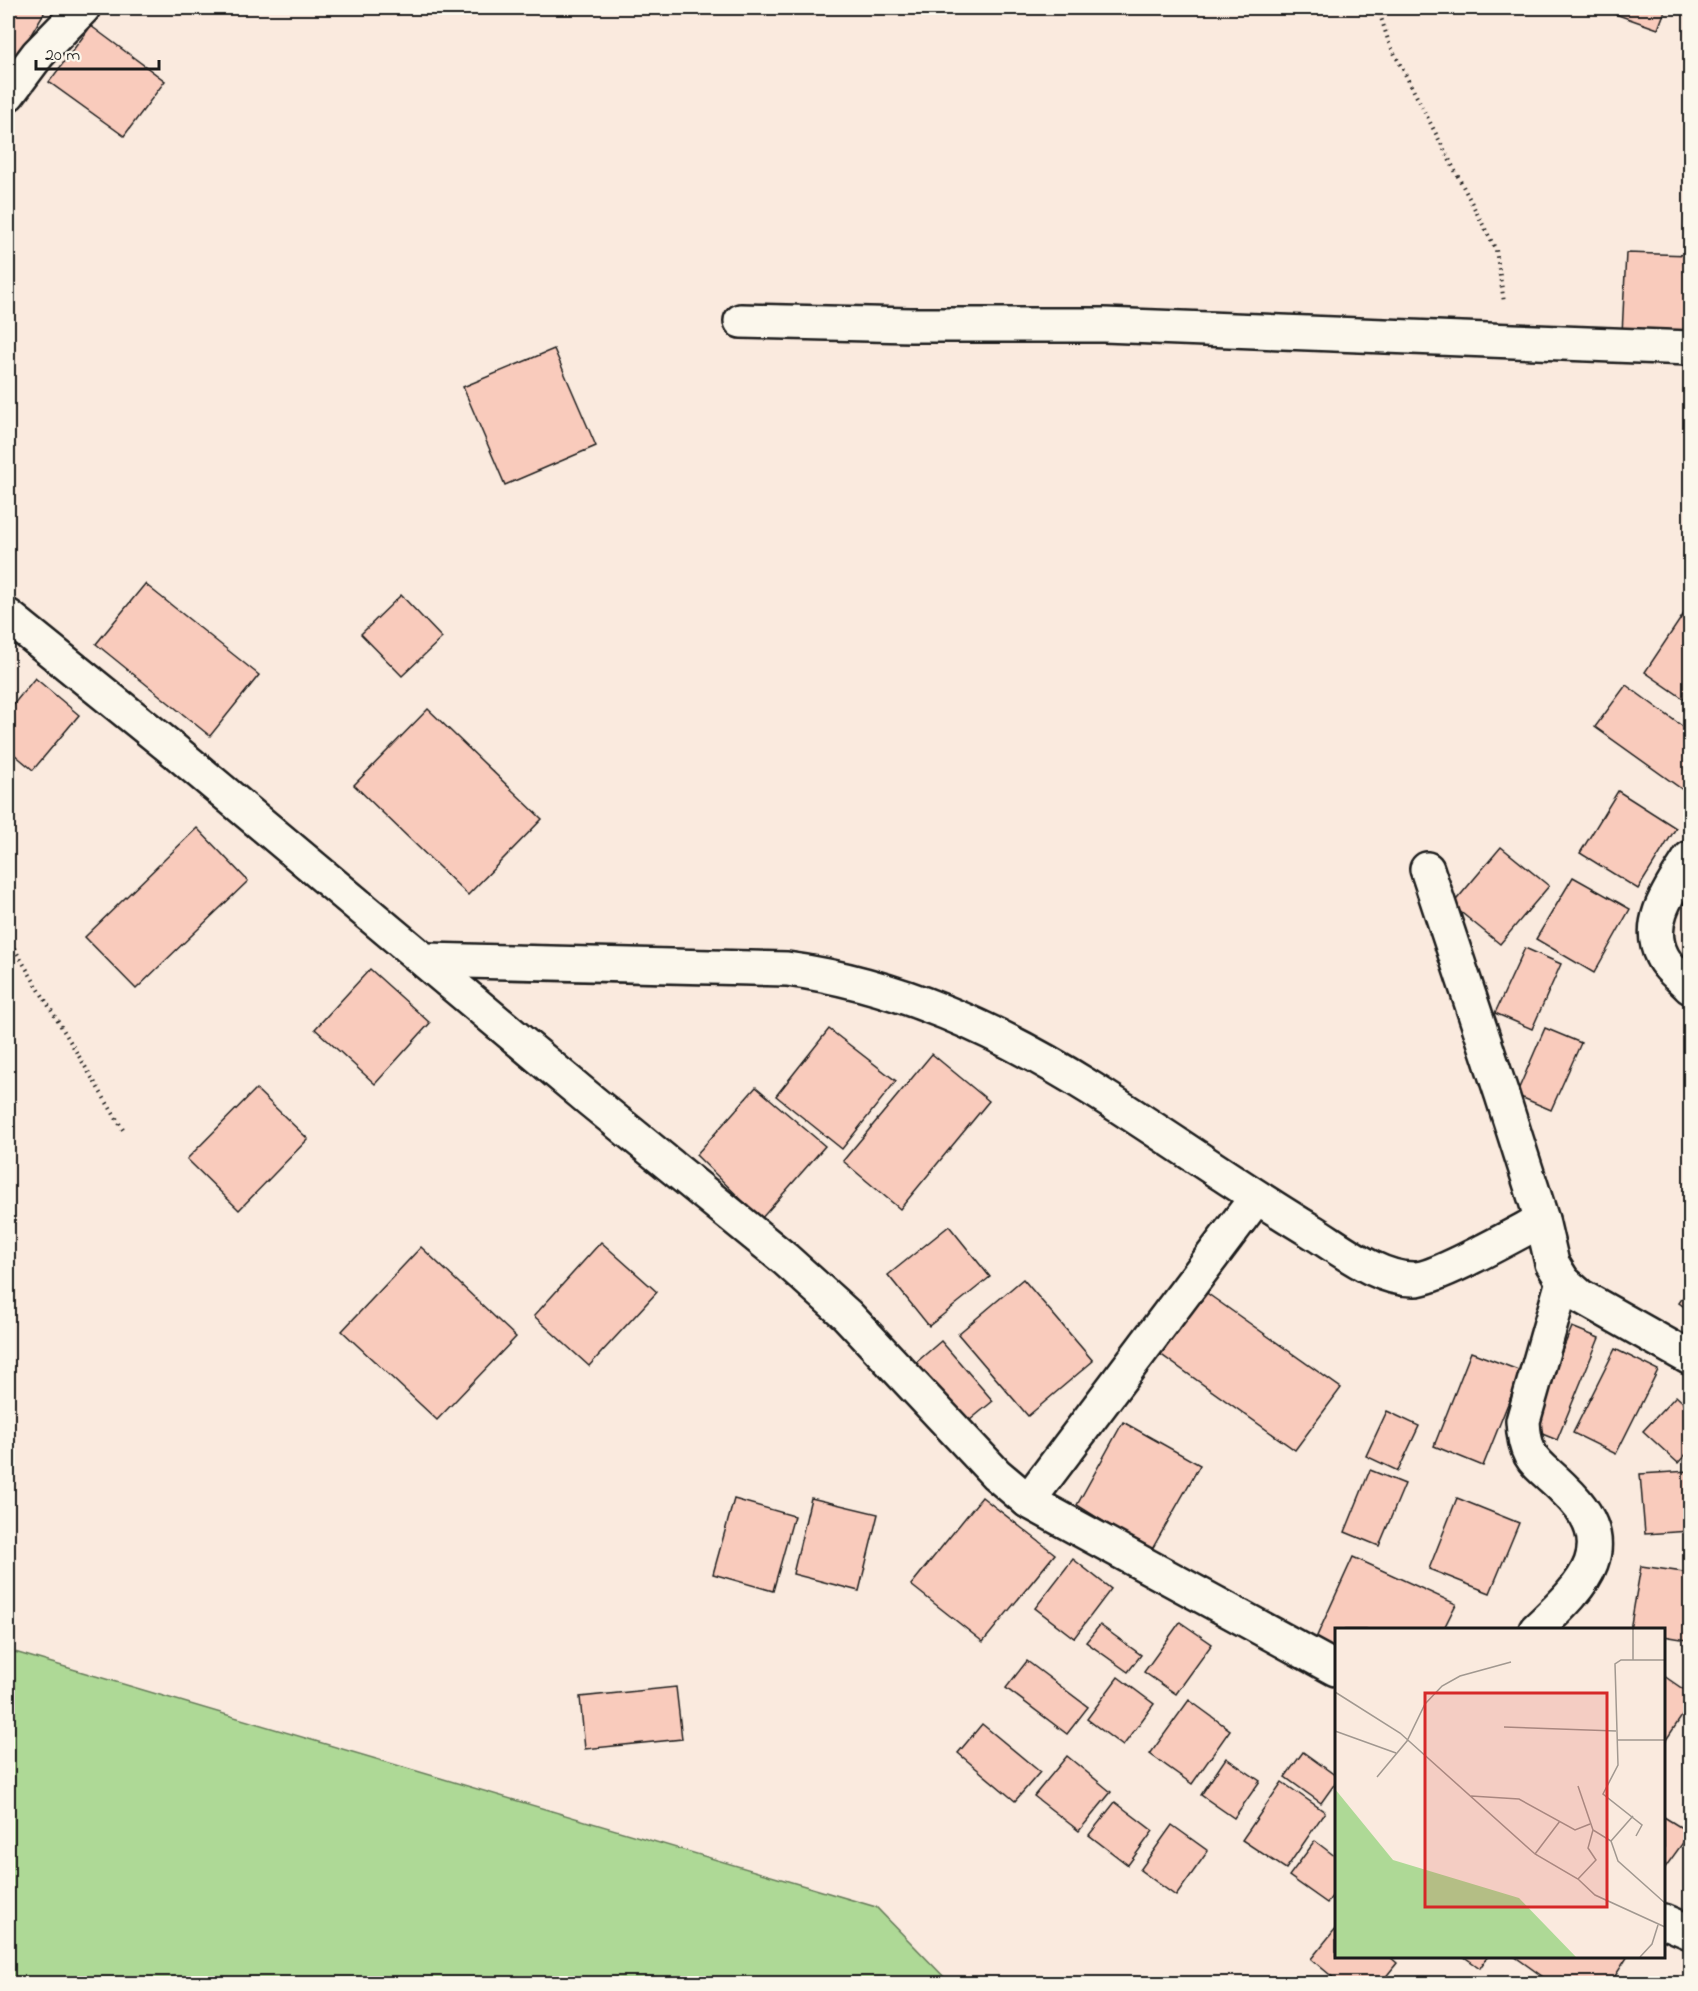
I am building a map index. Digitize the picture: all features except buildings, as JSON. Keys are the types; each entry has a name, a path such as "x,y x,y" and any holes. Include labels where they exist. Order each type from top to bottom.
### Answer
{"street":[{"path":"8,94 38,54 83,8"},
{"path":"741,321 911,326 1104,325 1690,348"},
{"path":"8,616 426,960 589,1100 785,1259 847,1316 996,1474 1028,1501 1335,1668"},
{"path":"1690,858 1663,903 1657,921 1656,939 1662,958 1690,987"},
{"path":"1427,869 1542,1220 1552,1263 1563,1281 1580,1296 1690,1358"},
{"path":"426,960 787,969 837,975 880,987 976,1024 1082,1083 1256,1198 1371,1267 1416,1279 1437,1272 1542,1220"},
{"path":"1028,1501 1256,1198"},
{"path":"1537,1628 1574,1593 1586,1576 1594,1556 1592,1526 1582,1506 1533,1461 1524,1445 1523,1421 1563,1281"},
{"path":"1665,1922 1690,1932"}],"path":[{"path":"1378,8 1389,43 1496,250 1502,282 1507,340"},
{"path":"8,938 126,1133"}],"green space":[{"path":"8,1650 876,1907 950,1983 8,1983"}]}
